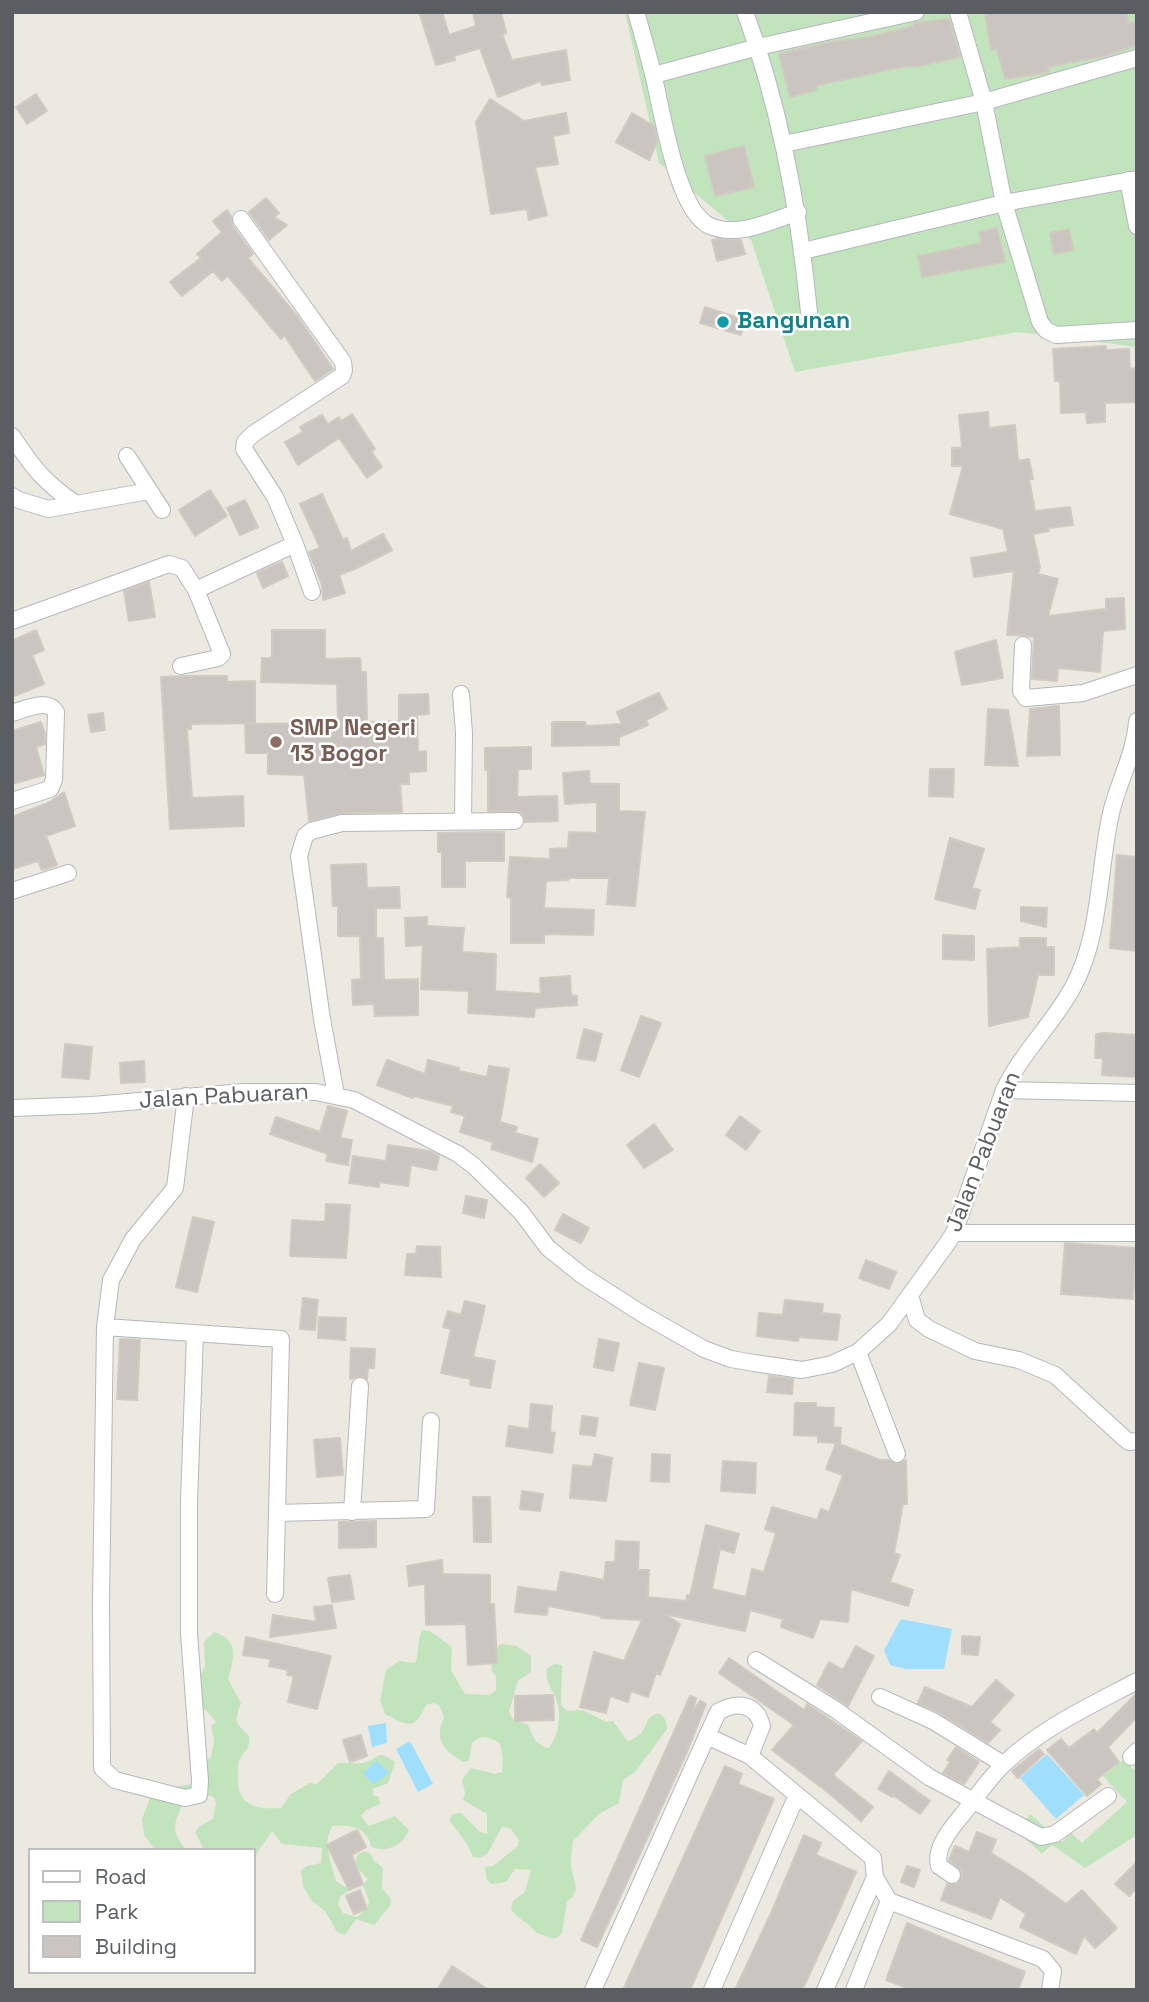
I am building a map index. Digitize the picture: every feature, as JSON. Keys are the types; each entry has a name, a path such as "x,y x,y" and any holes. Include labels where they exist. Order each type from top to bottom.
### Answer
{"street":[{"path":"636,12 654,75 671,161 693,209 708,225 723,230 744,229 798,212"},
{"path":"745,12 758,47 784,144 798,212 809,312"},
{"path":"654,75 758,47 916,12"},
{"path":"958,12 984,102 1004,203 1038,316 1046,330 1056,335 1137,330"},
{"path":"784,144 984,102 1137,58"},
{"path":"803,251 1004,203 1132,179 1137,226"},
{"path":"241,219 343,362 342,376 253,434 245,442 244,449 275,496 313,592"},
{"path":"12,436 34,469 51,487 76,504"},
{"path":"127,456 162,510"},
{"path":"12,496 48,509 149,491"},
{"path":"196,590 295,544"},
{"path":"12,621 175,564 182,568 196,590 222,654 218,658 181,666"},
{"path":"1023,645 1021,691 1026,698 1083,693 1137,675"},
{"path":"461,694 464,733 463,821"},
{"path":"12,713 46,704 56,712 54,780 50,789 12,801"},
{"name":"Jalan Pabuaran","path":"12,1108 267,1092 336,1095 373,1108 458,1154 504,1193 548,1248 561,1260 644,1315 704,1349 731,1359 802,1370 832,1364 858,1352 888,1324 954,1233 1004,1090 1018,1061 1073,988 1084,963 1113,808 1136,738 1137,721"},
{"path":"336,1095 322,1019 299,856 305,836 311,831 349,823 514,821"},
{"path":"12,891 68,873"},
{"path":"1004,1090 1137,1093"},
{"path":"186,1096 175,1188 133,1238 111,1280 105,1328 102,1520 102,1768 115,1780 185,1798 199,1795 200,1781 189,1633 195,1333"},
{"path":"954,1233 1137,1233"},
{"path":"910,1295 917,1320 929,1329 975,1351 1019,1360 1055,1375 1124,1438 1129,1442 1137,1441"},
{"path":"105,1328 281,1339 275,1594"},
{"path":"858,1352 897,1454"},
{"path":"352,1512 360,1386"},
{"path":"277,1513 426,1509 431,1421"},
{"path":"755,1660 836,1710 929,1777 1041,1837 1055,1834 1108,1796"},
{"path":"953,1875 939,1867 938,1855 952,1827 1003,1764 1038,1737 1137,1681"},
{"path":"880,1697 933,1721 1003,1764"},
{"path":"593,1990 718,1712 735,1704 755,1710 762,1726 750,1756"},
{"path":"707,1736 750,1756 873,1858 875,1877 889,1901 1043,1959 1053,1970 1050,1990"},
{"path":"712,1990 797,1795"},
{"path":"825,1990 875,1877"},
{"path":"853,1990 889,1901"}],"green space":[{"path":"625,12 1137,12 1137,347 1018,332 795,372 751,240 659,163"},
{"path":"423,1630 430,1631 452,1647 451,1670 465,1694 490,1695 496,1690 496,1676 491,1670 495,1649 501,1644 517,1646 531,1656 531,1672 518,1681 509,1712 513,1719 528,1725 535,1740 544,1747 549,1748 552,1744 559,1723 557,1701 547,1674 547,1669 554,1664 562,1665 561,1705 567,1711 582,1710 606,1722 613,1721 628,1742 641,1733 653,1715 661,1714 666,1721 667,1729 635,1772 623,1780 619,1803 599,1814 573,1841 571,1865 576,1889 575,1894 567,1901 562,1933 557,1938 535,1932 511,1909 513,1901 525,1892 531,1870 515,1869 506,1882 492,1884 487,1880 485,1867 493,1866 518,1846 519,1840 510,1828 502,1827 487,1854 479,1858 473,1857 449,1820 453,1814 461,1813 480,1832 487,1834 487,1814 463,1800 465,1793 462,1779 471,1768 495,1774 502,1772 500,1743 489,1738 479,1738 472,1743 469,1761 463,1762 442,1743 440,1732 444,1717 439,1705 426,1705 418,1719 410,1724 385,1714 380,1700 386,1670 399,1661 415,1663"},
{"path":"214,1632 228,1640 233,1651 228,1679 241,1703 237,1721 249,1736 248,1747 239,1761 238,1787 241,1795 251,1804 265,1808 281,1808 291,1794 310,1783 317,1784 338,1763 368,1762 380,1755 395,1762 388,1783 373,1789 373,1795 379,1797 380,1804 366,1810 361,1816 369,1826 395,1816 409,1830 403,1840 393,1847 377,1849 371,1847 362,1831 345,1826 333,1826 328,1838 328,1853 336,1881 349,1890 340,1897 338,1904 343,1913 357,1917 367,1909 369,1901 363,1885 368,1879 356,1864 358,1854 365,1851 371,1854 373,1860 383,1868 382,1888 391,1899 390,1906 374,1925 356,1919 345,1935 337,1932 325,1911 311,1900 303,1886 301,1870 321,1863 322,1848 282,1844 272,1831 256,1855 256,1848 203,1848 195,1832 213,1819 216,1804 214,1797 198,1794 183,1802 175,1830 184,1848 154,1848 144,1835 142,1819 151,1795 156,1790 192,1784 204,1776 208,1759 211,1757 214,1741 211,1726 216,1722 206,1710 190,1708 188,1701 205,1666 204,1642"},
{"path":"1123,1760 1137,1772 1137,1835 1085,1868 1052,1845 1042,1854 1017,1831 1030,1814 1062,1842 1071,1833 1082,1843 1127,1802 1103,1776"}],"water":[{"path":"901,1619 952,1629 944,1669 906,1669 890,1665 884,1650"},
{"path":"386,1723 387,1743 372,1747 368,1726"},
{"path":"410,1741 433,1784 418,1792 396,1749"},
{"path":"1047,1754 1084,1795 1056,1819 1020,1778"},
{"path":"377,1761 389,1773 373,1784 363,1773"}],"building":[{"path":"419,12 442,12 449,35 476,26 473,12 501,12 506,33 502,34 512,60 566,50 570,80 542,85 541,81 498,97 480,48 454,56 455,60 436,65"},
{"path":"985,12 1126,12 1129,23 1137,21 1137,45 1109,55 1048,67 1049,72 1005,79 997,49 991,50"},
{"path":"949,19 960,57 817,85 816,90 790,97 779,54 830,42 870,37 913,26 915,23"},
{"path":"36,94 47,111 27,124 16,107"},
{"path":"490,99 524,121 566,113 569,133 553,136 558,164 535,167 547,215 529,220 527,209 491,214 476,122"},
{"path":"632,113 654,126 657,142 649,160 616,142"},
{"path":"744,146 754,187 715,196 705,156"},
{"path":"266,198 279,213 274,217 287,225 269,240 249,212"},
{"path":"227,210 232,225 253,254 248,258 298,317 333,369 315,381 284,335 281,339 228,276 222,281 213,271 182,296 170,282 201,258 197,254 222,232 213,221"},
{"path":"997,228 1005,262 922,277 918,256 982,243 979,232"},
{"path":"1069,229 1073,250 1054,254 1050,233"},
{"path":"712,240 741,240 745,254 717,261"},
{"name":"Bangunan","path":"705,307 745,320 741,335 700,323"},
{"path":"1106,346 1106,350 1129,349 1130,369 1137,368 1137,402 1105,403 1105,422 1087,423 1086,412 1061,413 1060,381 1055,381 1053,349"},
{"path":"988,412 989,428 1015,425 1018,461 1029,459 1033,479 1029,479 1035,511 1070,507 1073,525 1048,528 1049,531 1033,534 1040,567 1038,574 1058,579 1048,616 1106,609 1106,599 1124,598 1125,629 1103,631 1100,672 1058,668 1057,681 1032,679 1034,637 1007,635 1014,571 974,577 971,558 1008,552 1003,529 950,514 963,466 952,466 952,448 962,448 959,415"},
{"path":"352,414 375,449 371,451 382,467 367,478 339,438 298,465 285,442 303,432 300,427 322,415 328,424 339,417 341,421"},
{"path":"210,490 227,516 195,536 179,510"},
{"path":"322,494 343,540 347,538 351,551 383,534 392,550 339,575 345,593 323,600 322,585 309,552 320,548 300,504"},
{"path":"245,500 258,527 240,535 227,508"},
{"path":"282,562 288,576 263,588 257,573"},
{"path":"149,582 155,617 129,621 124,591"},
{"path":"36,630 44,650 32,655 44,684 12,697 12,641"},
{"path":"272,630 325,630 325,659 360,658 361,672 366,672 367,722 399,721 399,695 428,694 429,714 417,715 418,752 426,751 426,771 409,772 409,784 400,784 402,812 342,813 309,821 304,775 268,774 268,753 246,753 245,724 338,723 337,684 261,682 262,658 272,658"},
{"path":"996,640 1003,678 962,685 955,652"},
{"path":"227,676 227,682 255,681 255,723 191,724 191,729 187,729 192,798 243,796 244,826 170,829 161,677"},
{"path":"659,693 667,709 646,720 648,725 619,737 619,745 552,746 552,722 585,722 586,726 622,724 617,712"},
{"path":"1059,706 1060,755 1027,756 1030,709"},
{"path":"988,709 1008,710 1018,766 985,765"},
{"path":"103,713 105,730 91,732 88,715"},
{"path":"41,722 45,744 36,747 44,775 12,784 12,731"},
{"path":"531,747 531,769 518,769 517,797 557,796 558,821 525,822 520,812 488,811 485,748"},
{"path":"930,769 954,769 953,797 929,796"},
{"path":"589,771 590,784 619,784 619,811 645,812 635,906 607,904 609,878 546,881 544,908 594,910 593,935 544,934 544,943 511,943 511,898 507,897 510,857 550,859 550,849 568,848 569,832 597,833 597,802 565,804 563,773"},
{"path":"64,792 75,826 46,836 57,865 42,870 38,861 12,869 12,817 50,802"},
{"path":"504,832 504,861 465,861 465,887 442,887 442,852 438,852 438,833"},
{"path":"950,838 984,849 972,888 980,890 975,909 935,899"},
{"path":"1117,855 1137,857 1137,951 1110,948"},
{"path":"366,864 367,888 399,887 400,908 376,908 376,938 383,938 384,980 418,979 418,1015 375,1016 374,1004 353,1005 352,980 361,979 360,936 338,936 338,906 333,906 331,865"},
{"path":"1021,907 1047,908 1046,927 1021,921"},
{"path":"427,917 427,926 464,928 462,952 496,954 495,991 541,994 540,978 570,976 571,995 577,996 577,1005 535,1008 534,1017 468,1013 469,991 421,989 423,945 406,946 405,918"},
{"path":"943,935 974,936 974,960 943,959"},
{"path":"1020,938 1046,938 1046,947 1054,947 1054,975 1038,975 1028,1017 989,1026 987,949 1020,947"},
{"path":"641,1016 661,1023 639,1077 621,1070"},
{"path":"584,1029 602,1034 595,1061 577,1058"},
{"path":"1096,1034 1137,1035 1137,1077 1102,1075 1103,1058 1095,1058"},
{"path":"65,1044 92,1047 89,1079 62,1077"},
{"path":"387,1060 425,1074 428,1060 487,1077 489,1066 509,1069 500,1122 517,1127 515,1133 538,1139 532,1162 491,1149 493,1142 460,1132 465,1116 451,1112 453,1106 414,1096 413,1098 377,1085"},
{"path":"144,1061 145,1082 121,1083 120,1063"},
{"path":"328,1106 347,1111 340,1138 352,1140 348,1165 326,1161 328,1154 270,1134 276,1117 320,1132"},
{"path":"740,1116 760,1131 746,1150 726,1135"},
{"path":"654,1124 673,1150 644,1168 627,1145"},
{"path":"388,1145 429,1151 439,1156 436,1170 411,1165 408,1186 379,1182 379,1187 349,1183 353,1156 386,1161"},
{"path":"540,1164 559,1183 544,1197 526,1178"},
{"path":"466,1196 487,1200 484,1218 463,1213"},
{"path":"326,1204 350,1205 346,1258 290,1256 292,1220 325,1222"},
{"path":"563,1214 589,1228 581,1243 555,1230"},
{"path":"193,1217 214,1222 197,1292 176,1287"},
{"path":"1065,1243 1136,1248 1133,1299 1061,1294"},
{"path":"417,1246 440,1247 441,1277 405,1275 407,1254 416,1254"},
{"path":"866,1260 896,1272 889,1289 859,1278"},
{"path":"303,1298 318,1300 315,1330 300,1329"},
{"path":"785,1300 823,1304 822,1313 840,1315 837,1340 799,1337 798,1341 757,1336 759,1313 783,1315"},
{"path":"465,1301 485,1306 473,1357 495,1361 490,1388 470,1385 471,1379 441,1373 451,1329 443,1327 448,1311 461,1315"},
{"path":"319,1317 346,1318 345,1340 318,1338"},
{"path":"120,1339 140,1340 137,1400 117,1399"},
{"path":"599,1339 619,1343 613,1371 594,1367"},
{"path":"351,1348 375,1349 374,1368 368,1368 367,1379 360,1376 350,1379"},
{"path":"639,1363 664,1368 655,1410 630,1405"},
{"path":"769,1376 793,1379 792,1394 767,1392"},
{"path":"795,1403 816,1403 816,1407 834,1408 833,1427 841,1428 840,1444 837,1443 895,1464 906,1460 907,1504 903,1504 894,1553 900,1555 890,1582 913,1590 908,1606 851,1589 848,1622 820,1619 813,1638 781,1627 783,1619 750,1610 745,1631 665,1614 680,1624 660,1675 656,1673 648,1697 631,1691 628,1702 610,1696 606,1713 580,1707 594,1652 624,1661 642,1620 601,1618 548,1606 547,1615 515,1612 518,1587 557,1592 561,1572 604,1580 606,1562 615,1562 616,1541 639,1542 638,1570 649,1570 648,1597 686,1601 687,1595 690,1596 706,1525 739,1534 734,1553 720,1549 712,1589 746,1597 752,1569 764,1572 776,1533 765,1529 772,1507 817,1520 821,1509 829,1512 843,1475 826,1469 836,1443 818,1442 818,1436 794,1435"},
{"path":"531,1404 552,1406 550,1432 555,1433 552,1453 506,1446 509,1426 529,1429"},
{"path":"582,1416 598,1418 595,1436 580,1434"},
{"path":"340,1438 343,1475 317,1477 314,1440"},
{"path":"595,1454 612,1458 606,1501 570,1498 573,1465 592,1467"},
{"path":"652,1454 670,1455 669,1482 651,1481"},
{"path":"723,1461 756,1463 755,1493 721,1491"},
{"path":"522,1491 543,1494 540,1511 520,1509"},
{"path":"473,1497 490,1497 491,1542 474,1542"},
{"path":"376,1521 376,1547 339,1548 339,1522"},
{"path":"442,1560 443,1574 490,1575 490,1604 494,1604 497,1663 468,1665 466,1624 426,1625 425,1584 409,1586 407,1566"},
{"path":"350,1575 354,1599 332,1602 328,1578"},
{"path":"332,1605 336,1628 270,1637 273,1615 316,1622 314,1607"},
{"path":"962,1636 980,1637 978,1655 962,1654"},
{"path":"246,1637 331,1656 317,1709 288,1702 294,1676 287,1675 288,1670 269,1666 271,1659 243,1655"},
{"path":"856,1646 874,1656 848,1706 817,1685 829,1662 843,1670"},
{"path":"729,1658 804,1710 807,1704 862,1741 833,1775 873,1807 861,1821 772,1750 794,1725 719,1673"},
{"path":"996,1680 1014,1695 990,1722 1000,1730 988,1743 938,1712 918,1703 925,1687 972,1707"},
{"path":"1137,1693 1137,1717 1108,1747 1119,1762 1097,1779 1101,1784 1087,1796 1047,1750 1061,1739 1069,1748 1094,1729 1097,1733"},
{"path":"553,1695 554,1720 515,1721 515,1696"},
{"path":"690,1696 696,1698 693,1711 700,1701 706,1704 687,1752 597,1947 581,1940"},
{"path":"361,1735 367,1756 350,1762 343,1740"},
{"path":"956,1747 979,1762 964,1784 943,1773 950,1762 947,1760"},
{"path":"1039,1749 1044,1754 1018,1778 1012,1771"},
{"path":"725,1766 742,1774 738,1784 774,1799 690,1990 623,1990"},
{"path":"889,1771 930,1801 920,1814 893,1795 892,1797 878,1789"},
{"path":"357,1830 366,1847 352,1855 363,1884 349,1890 327,1845"},
{"path":"977,1832 996,1840 991,1853 1066,1904 1082,1890 1117,1928 1095,1948 1084,1936 1076,1954 1020,1927 1026,1914 1000,1897 991,1919 941,1900 947,1884 957,1884 962,1877 961,1870 949,1860 955,1846 969,1852"},
{"path":"804,1835 821,1843 816,1855 856,1872 838,1913 802,1990 735,1990 772,1911"},
{"path":"1137,1862 1137,1888 1129,1896 1115,1884"},
{"path":"907,1866 920,1870 914,1887 901,1882"},
{"path":"360,1890 367,1909 354,1914 346,1896"},
{"path":"907,1923 1025,1972 1018,1990 912,1990 886,1980"},
{"path":"452,1966 489,1990 437,1990"}],"place":[{"name":"Bangunan","path":"723,322"},
{"name":"SMP Negeri 13 Bogor","path":"276,742"}]}
